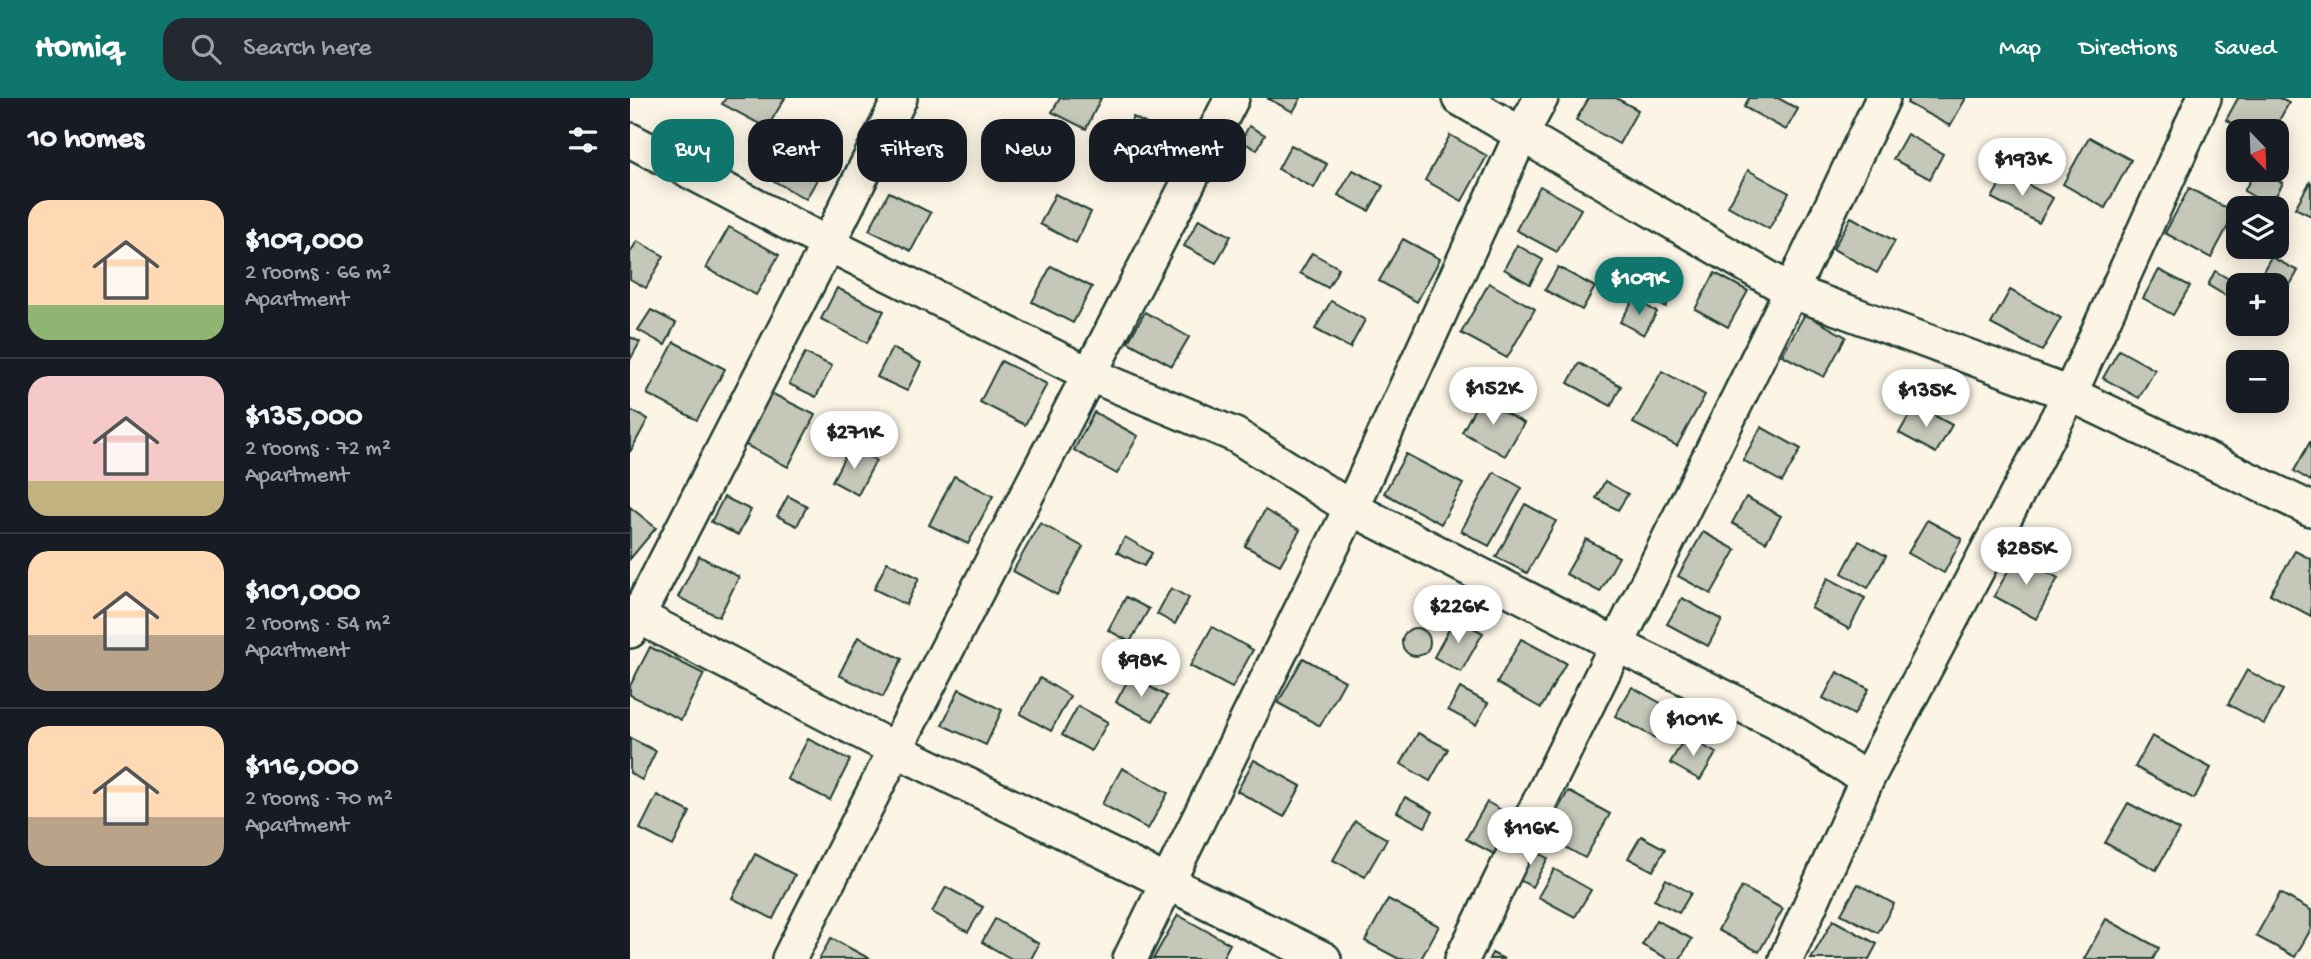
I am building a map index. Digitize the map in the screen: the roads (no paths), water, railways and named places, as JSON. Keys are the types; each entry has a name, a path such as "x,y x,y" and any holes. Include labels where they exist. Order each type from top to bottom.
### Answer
{"street":[{"path":"900,98 828,244 633,619 1324,959"},
{"path":"789,959 894,749 1091,375 1232,98"},
{"path":"1459,98 1791,291 2070,394 2311,509"},
{"path":"1130,959 1351,508 1522,133 1541,98"},
{"path":"1462,959 1791,291 1883,98"},
{"path":"1786,959 1867,779 2070,394 2204,98"},
{"path":"630,140 828,244 1091,375 1236,435 1351,508 1617,645 1776,722 1867,779"}]}
